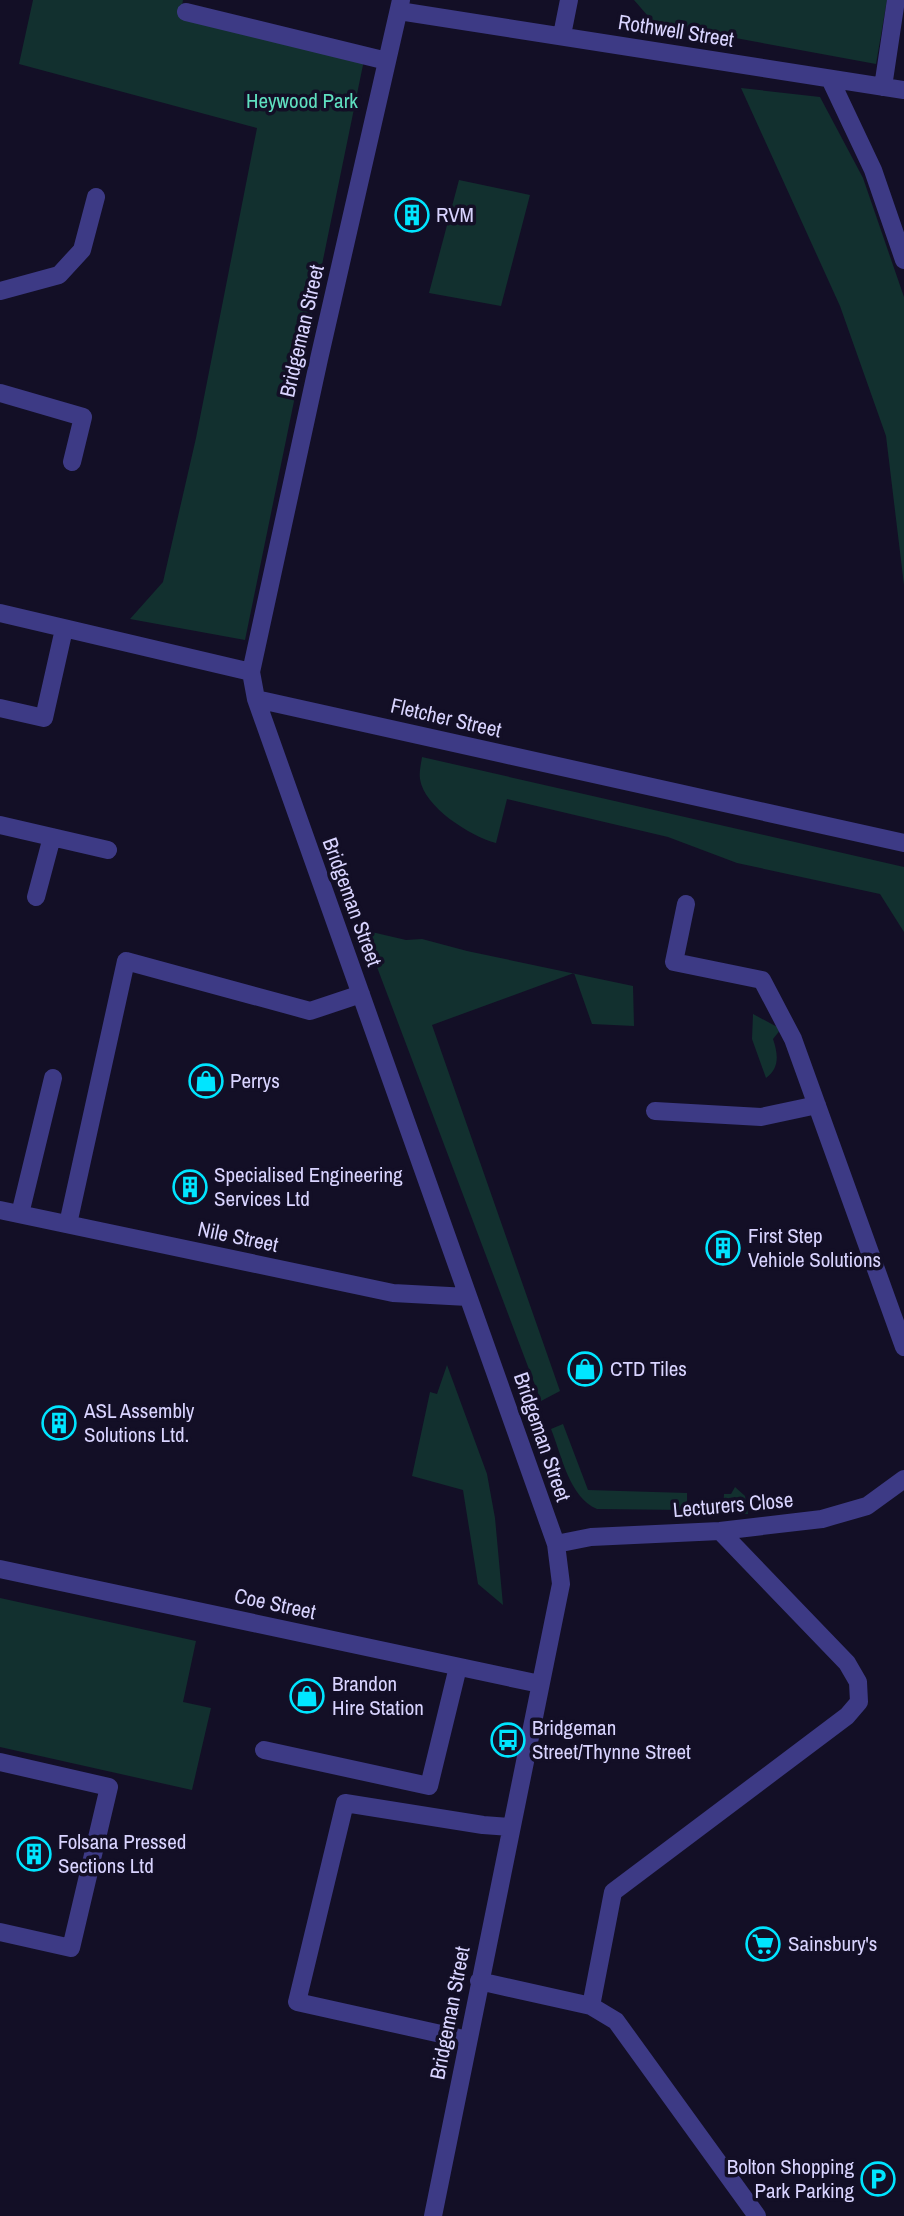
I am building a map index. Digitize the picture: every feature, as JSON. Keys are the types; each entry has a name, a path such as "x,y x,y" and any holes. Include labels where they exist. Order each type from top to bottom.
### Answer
{"street":[{"path":"562,36 569,0"},
{"path":"883,87 896,0"},
{"name":"Rothwell Street","path":"400,5 562,36 904,90"},
{"name":"Bridgeman Street","path":"251,672 400,5"},
{"path":"186,12 387,61"},
{"path":"830,79 873,170 904,260"},
{"path":"0,291 59,275 82,250 96,197"},
{"path":"0,393 83,417 72,463"},
{"path":"0,613 251,672 256,699"},
{"path":"0,708 44,718 64,629"},
{"name":"Bridgeman Street","path":"256,699 556,1544 561,1584 433,2216"},
{"name":"Fletcher Street","path":"256,699 904,844"},
{"path":"0,825 108,850"},
{"path":"36,897 52,837"},
{"path":"687,904 674,962 762,980 793,1039 904,1347"},
{"path":"68,1224 126,961 310,1011 361,994"},
{"path":"20,1214 53,1078"},
{"path":"655,1111 761,1117 817,1105"},
{"name":"Nile Street","path":"0,1210 393,1293 468,1297"},
{"name":"Lecturers Close","path":"556,1544 591,1537 720,1531 822,1520 867,1506 904,1479"},
{"path":"591,2006 613,1892 847,1716 859,1702 858,1682 847,1663 720,1531"},
{"name":"Coe Street","path":"0,1569 540,1684"},
{"path":"264,1750 429,1786 458,1667"},
{"path":"0,1762 109,1787 71,1948 0,1932"},
{"path":"468,2040 298,2002 345,1802 483,1825 511,1827"},
{"path":"480,1981 591,2006 616,2021 757,2216"}],"green space":[{"name":"Heywood Park","path":"33,0 183,0 180,17 364,60 245,640 130,619 163,582 196,438 257,128 19,64"},
{"path":"634,0 887,0 876,64 654,23"},
{"path":"741,88 820,97 863,178 904,297 904,585 886,436 840,306"},
{"path":"459,180 530,195 501,306 429,293"},
{"path":"422,757 904,867 904,932 880,894 737,863 668,837 507,799 496,843 462,827 430,800 420,779"},
{"path":"363,930 406,940 422,939 573,973 432,1025 560,1391 541,1401"},
{"path":"574,974 633,986 634,1026 592,1024"},
{"path":"753,1014 781,1029 773,1039 777,1055 776,1065 766,1078 752,1039"},
{"path":"447,1365 487,1474 495,1518 503,1605 478,1584 463,1490 412,1476 430,1392 437,1394"},
{"path":"563,1424 588,1490 687,1493 687,1510 597,1509 587,1503 573,1486 551,1429"},
{"path":"735,1487 745,1496 748,1514 723,1513 724,1494 731,1494"},
{"path":"0,1598 196,1641 183,1702 211,1708 192,1790 0,1747"}],"place":[{"name":"RVM","path":"412,215"},
{"name":"Perrys","path":"206,1081"},
{"name":"Specialised Engineering Services Ltd","path":"190,1187"},
{"name":"First Step Vehicle Solutions","path":"723,1248"},
{"name":"CTD Tiles","path":"585,1369"},
{"name":"ASL Assembly Solutions Ltd.","path":"59,1423"},
{"name":"Brandon Hire Station","path":"307,1696"},
{"name":"Bridgeman Street/Thynne Street","path":"508,1740"},
{"name":"Folsana Pressed Sections Ltd","path":"34,1854"},
{"name":"Sainsbury's","path":"763,1944"},
{"name":"Bolton Shopping Park Parking","path":"878,2179"}]}
